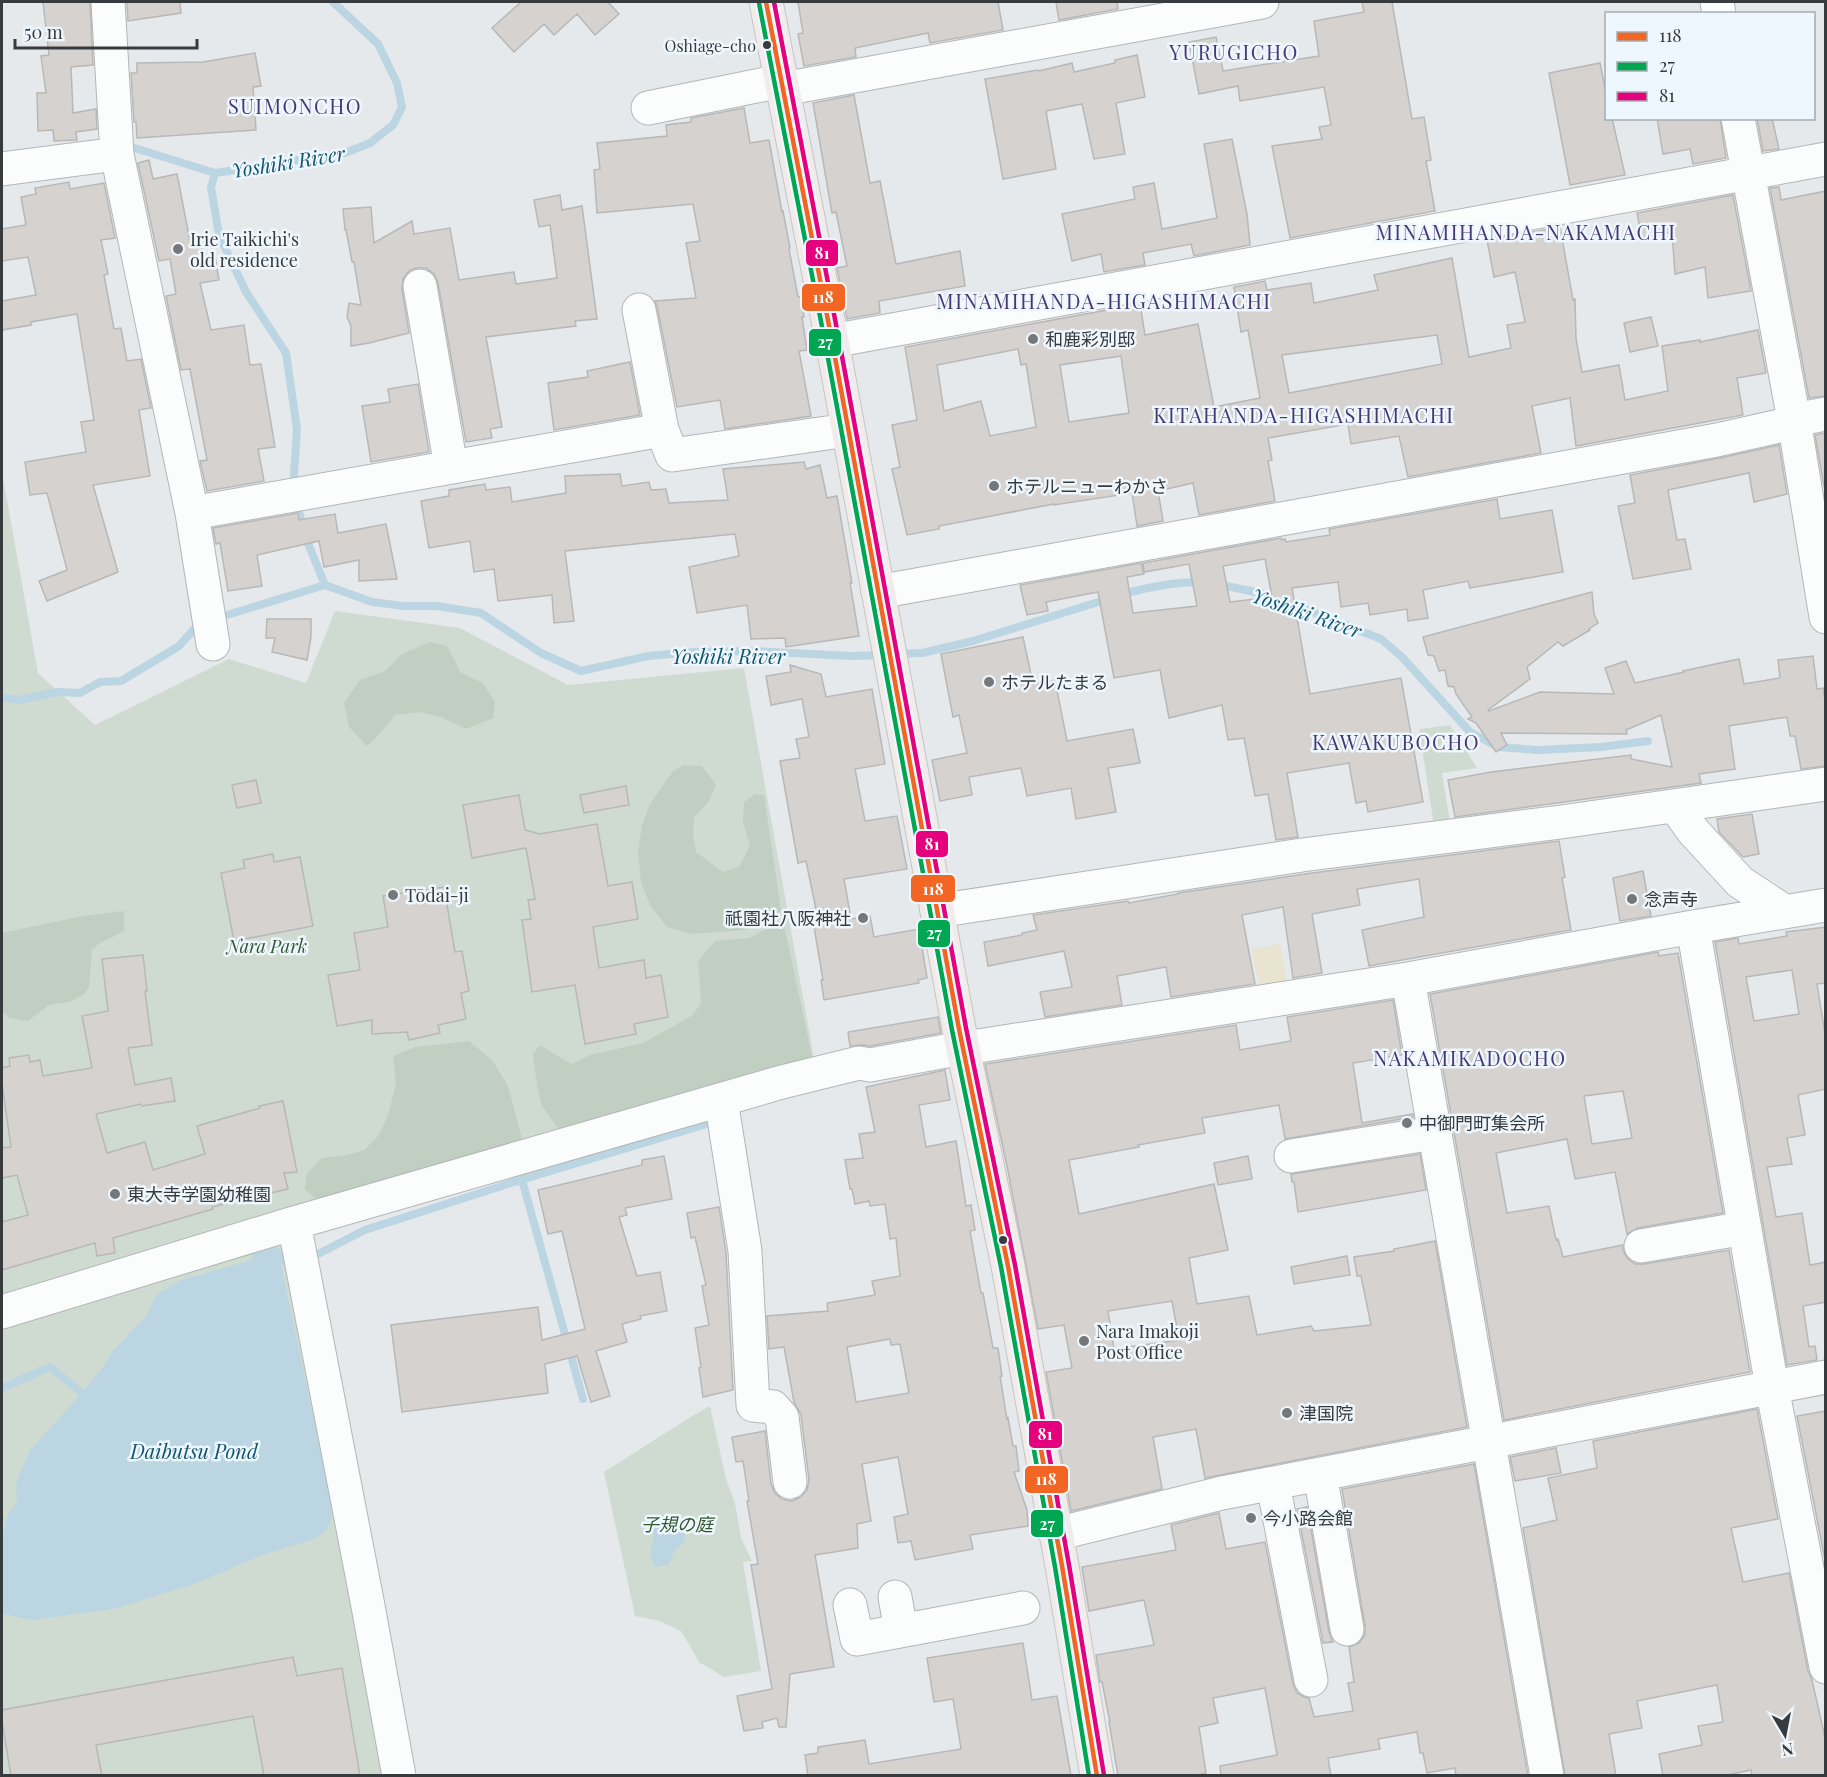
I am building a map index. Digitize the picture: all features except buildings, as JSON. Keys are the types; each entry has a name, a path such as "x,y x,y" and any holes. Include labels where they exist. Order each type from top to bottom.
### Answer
{"highway":[{"path":"766,2 832,341 892,673 1008,1266 1097,1776"}],"street":[{"path":"108,2 117,154 192,513 210,628"},
{"path":"648,108 1262,2"},
{"path":"1738,120 1747,172 1810,417 1825,608"},
{"path":"2,169 117,154"},
{"path":"832,341 1826,159"},
{"path":"420,286 451,467"},
{"path":"639,310 662,430 672,455 848,430"},
{"path":"878,592 1717,440 1810,417"},
{"path":"192,513 662,430"},
{"path":"938,911 1302,855 1826,784"},
{"path":"1675,806 1693,831 1740,882 1784,911"},
{"path":"2,1312 294,1223 721,1100 859,1063 870,1065 1408,979 1826,905"},
{"path":"1693,927 1772,1387 1826,1667"},
{"path":"1408,979 1547,1776"},
{"path":"721,1100 745,1251 753,1405 773,1407 782,1417 790,1482"},
{"path":"1291,1156 1434,1133"},
{"path":"294,1223 399,1776"},
{"path":"1641,1246 1744,1228"},
{"path":"1056,1534 1222,1493 1826,1377"},
{"path":"1320,1474 1347,1629"},
{"path":"1273,1484 1311,1680"},
{"path":"895,1597 901,1630"},
{"path":"850,1605 857,1638 1023,1608"}],"green space":[{"name":"Nara Park","path":"2,472 38,673 95,725 229,659 306,683 335,611 460,628 568,685 744,668 815,1064 282,1218 389,1775 2,1775"},
{"path":"430,642 447,646 461,673 483,683 495,702 493,718 466,729 441,717 419,712 395,715 367,746 349,727 344,703 360,680 385,671 402,654"},
{"path":"1450,725 1477,768 1442,773 1451,829 1435,832 1419,729"},
{"path":"683,765 702,766 716,785 709,801 694,818 693,834 696,852 723,872 739,867 750,845 743,822 744,802 755,794 764,795 781,911 745,930 692,934 667,927 650,905 641,882 638,852 642,825 650,804 672,772"},
{"path":"124,911 124,931 92,949 89,988 83,995 69,1002 49,1005 28,1021 9,1018 2,1011 2,933 83,916"},
{"path":"783,920 813,1061 561,1133 542,1106 537,1086 533,1054 540,1045 571,1064 590,1055 643,1043 693,1015 701,1003 698,961 715,941 749,938"},
{"path":"469,1041 492,1060 508,1086 524,1146 321,1204 305,1189 307,1173 322,1158 364,1150 379,1135 388,1115 396,1084 393,1056 415,1047"},
{"name":"子規の庭","path":"710,1406 726,1479 735,1503 741,1538 752,1561 743,1562 761,1671 724,1677 699,1662 681,1631 660,1621 635,1616 604,1472"}],"sand":[{"path":"1280,944 1288,990 1260,995 1252,949"}],"water":[{"name":"Daibutsu Pond","path":"273,1244 285,1255 287,1264 281,1265 333,1510 327,1530 314,1539 265,1554 194,1584 114,1609 32,1620 2,1614 2,1537 8,1514 17,1502 16,1483 30,1450 82,1393 107,1362 111,1353 146,1316 157,1294 181,1280 253,1260 251,1250"},
{"path":"665,1520 684,1528 685,1541 675,1550 668,1565 655,1567 650,1554 654,1523"}],"waterway":[{"name":"Yoshiki River","path":"293,489 297,429 286,353 246,292 219,235 211,187 215,173 345,153 370,143 393,125 402,107 397,83 378,44 333,2"},
{"path":"125,145 215,173"},
{"name":"Yoshiki River","path":"297,503 305,536 325,585 372,602 404,606 437,606 481,613 541,653 581,671 648,656 694,652 754,651 851,656 882,655"},
{"name":"Yoshiki River","path":"1120,595 1160,586 1202,582"},
{"name":"Yoshiki River","path":"1217,584 1269,595 1381,639 1402,657 1470,732 1498,747 1538,750 1601,747 1648,741"},
{"path":"217,618 325,585"},
{"name":"Yoshiki River","path":"897,654 922,653 973,641 1108,599"},
{"path":"2,697 19,700 58,692 80,693 100,682 121,681 179,646 196,627 201,625"},
{"path":"320,1253 365,1230 710,1123"},
{"path":"522,1180 583,1399"},
{"path":"2,1388 50,1367 82,1393"}],"transit line":[{"name":"118","path":"766,2 832,341 959,1029 1008,1266 1097,1776"},
{"name":"81","path":"774,2 966,1028 1015,1265 1104,1775"},
{"name":"27","path":"759,3 825,342 952,1030 1001,1267 1055,1567 1089,1776"}],"place":[{"name":"Oshiage-cho","path":"767,45"},
{"name":"Irie Taikichi's old residence","path":"178,249"},
{"name":"和鹿彩別邸","path":"1033,339"},
{"name":"ホテルニューわかさ","path":"994,486"},
{"name":"ホテルたまる","path":"989,682"},
{"name":"Tōdai-ji","path":"393,895"},
{"name":"念声寺","path":"1632,899"},
{"name":"祇園社八阪神社","path":"863,918"},
{"name":"中御門町集会所","path":"1407,1123"},
{"name":"東大寺学園幼稚園","path":"115,1194"},
{"name":"Nara Imakoji Post Office","path":"1084,1341"},
{"name":"津国院","path":"1287,1413"},
{"name":"今小路会館","path":"1251,1518"}],"district":[{"name":"YURUGICHO","path":"1234,51"},
{"name":"SUIMONCHO","path":"295,105"},
{"name":"MINAMIHANDA-NAKAMACHI","path":"1526,231"},
{"name":"MINAMIHANDA-HIGASHIMACHI","path":"1104,300"},
{"name":"KITAHANDA-HIGASHIMACHI","path":"1304,414"},
{"name":"KAWAKUBOCHO","path":"1396,741"},
{"name":"NAKAMIKADOCHO","path":"1470,1057"}]}
